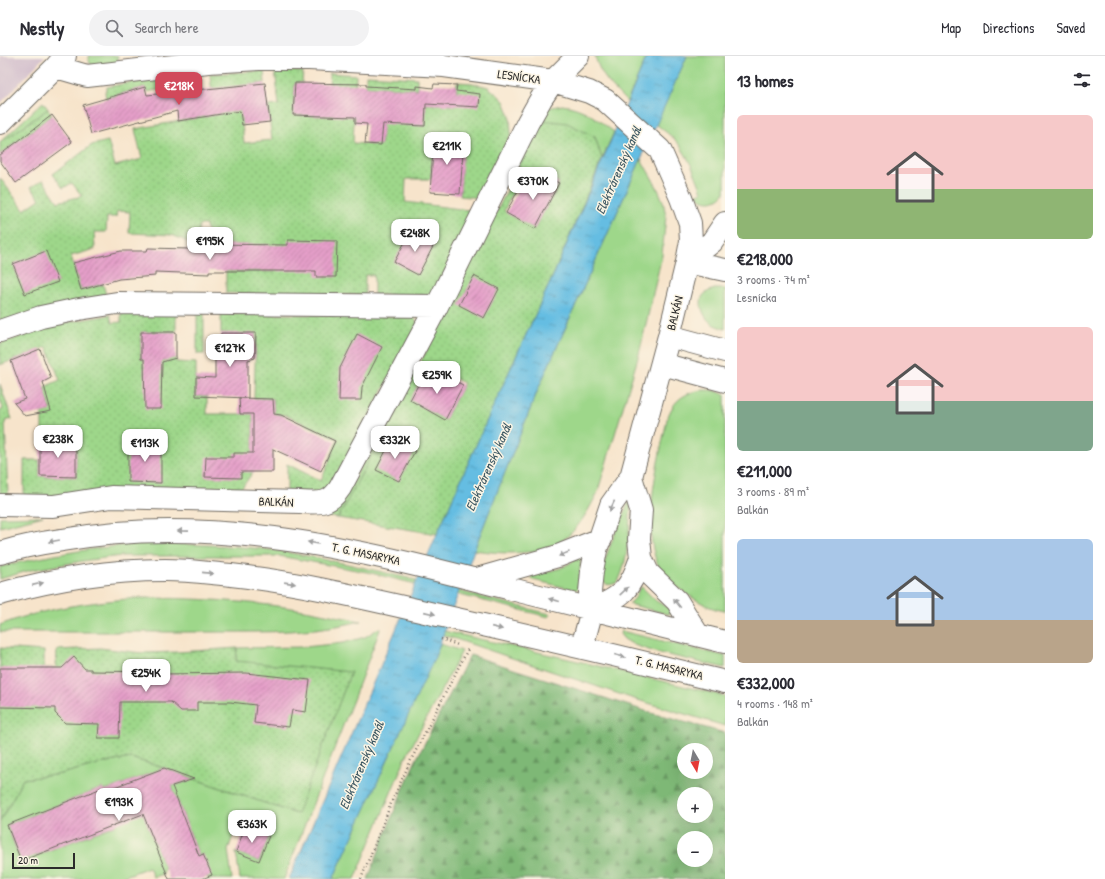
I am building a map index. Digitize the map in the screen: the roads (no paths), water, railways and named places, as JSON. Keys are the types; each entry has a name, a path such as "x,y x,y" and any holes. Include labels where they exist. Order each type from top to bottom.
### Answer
{"street":[{"name":"BALKÁN","path":"0,505 53,506 111,497 300,502 326,501 336,494 437,306 528,122 553,81 578,56"},
{"name":"LESNÍCKA","path":"0,123 61,62 87,76 208,62 259,59 309,59 444,66 553,81 589,92 605,100 660,150"},
{"name":"BALKÁN","path":"582,647 592,610 590,592 596,550 601,539 611,505 631,477 688,262 691,241 690,223 660,150"},
{"path":"688,262 712,242 725,223"},
{"path":"688,262 725,270"},
{"path":"0,331 41,317 117,303 437,306"},
{"path":"669,336 725,351"},
{"path":"662,364 725,381"},
{"path":"631,477 641,510 639,539 641,558 648,573 677,601 698,635"},
{"name":"T. G. MASARYKA","path":"0,553 86,535 127,532 169,530 262,536 313,543 419,566 725,642"},
{"path":"476,580 558,556 601,539"},
{"path":"592,610 620,596 629,587 635,576 641,558"},
{"name":"T. G. MASARYKA","path":"0,594 58,580 92,574 167,570 205,572 299,584 582,647 725,682"}],"water":[{"name":"Elektrárenský kanál","path":"647,56 687,56 539,387 474,550 435,657 333,879 289,879 437,534 553,276"}]}
